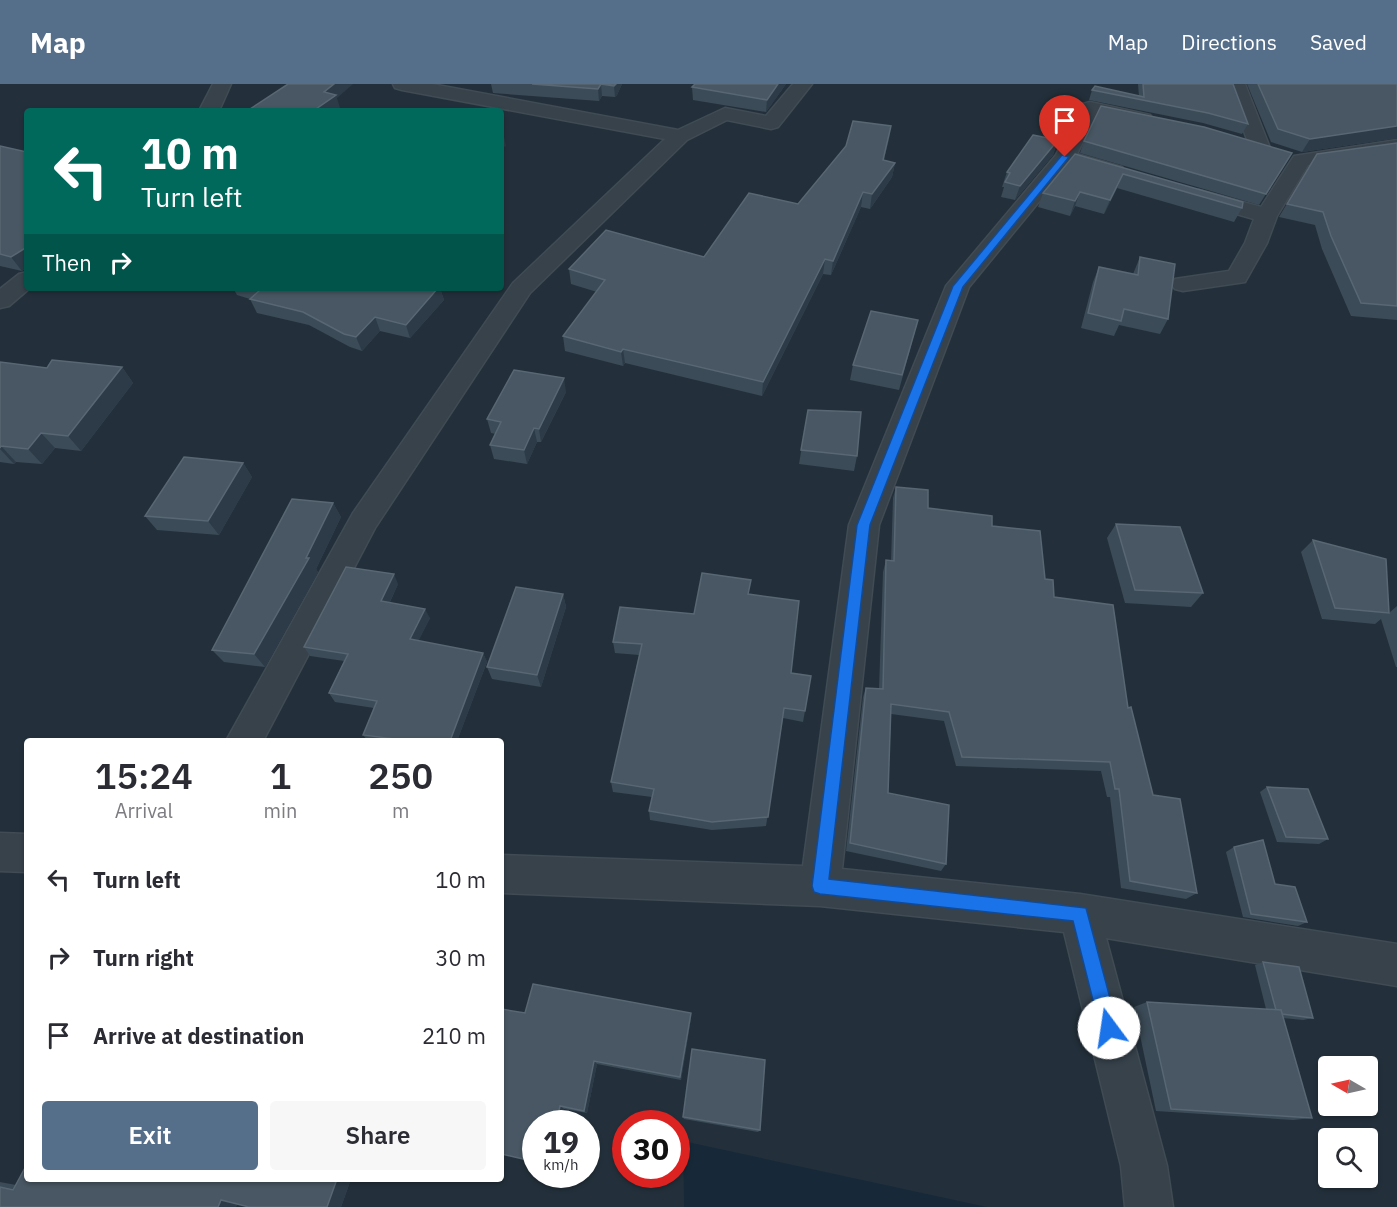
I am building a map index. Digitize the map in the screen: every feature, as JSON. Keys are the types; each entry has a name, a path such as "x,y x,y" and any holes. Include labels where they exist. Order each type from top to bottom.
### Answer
{"street":[{"path":"211,108 222,84"},
{"path":"402,84 680,136"},
{"path":"246,738 364,521 521,288 680,136 725,114 771,123 802,84"},
{"path":"1236,84 1260,148"},
{"path":"820,886 864,525 958,286 1065,157 1090,108 1158,122"},
{"path":"1237,141 1301,160 1397,146"},
{"path":"1065,157 1143,180"},
{"path":"1183,284 1237,277 1256,243 1266,216 1301,160"},
{"path":"1176,189 1266,216"},
{"path":"0,301 24,281"},
{"path":"0,852 24,853"},
{"path":"504,874 820,886 1080,914 1397,965"},
{"path":"1080,914 1144,1166 1149,1207"}],"water":[{"path":"690,1143 987,1207 684,1207 684,1188 690,1188"}],"building":[{"path":"288,84 334,84 324,92 336,95 317,108 252,108"},
{"path":"532,84 601,84 598,89"},
{"path":"695,84 778,84 767,100 692,87"},
{"path":"1143,84 1233,84 1248,124 1208,113 1092,90 1095,86 1144,97"},
{"path":"1258,84 1397,84 1397,126 1310,139 1278,129"},
{"path":"1101,106 1204,127 1292,153 1266,194 1084,141"},
{"path":"853,121 891,126 883,160 895,163 872,194 863,192 833,261 825,259 763,382 623,349 621,352 563,336 605,280 569,269 606,230 704,257 749,193 798,204 846,146"},
{"path":"1033,135 1058,140 1020,186 1005,182 1010,173 1007,172"},
{"path":"1397,143 1397,306 1361,303 1331,236 1323,212 1287,204 1317,154"},
{"path":"0,146 24,151 24,249 11,257 0,254"},
{"path":"1075,154 1243,202 1242,208 1123,174 1110,200 1080,192 1075,201 1043,193"},
{"path":"1140,257 1175,264 1168,319 1124,309 1121,321 1088,313 1099,267 1138,275"},
{"path":"259,291 435,291 406,325 375,317 356,337 344,334 303,312 250,299"},
{"path":"871,311 918,320 902,375 853,365"},
{"path":"52,360 122,367 68,436 41,433 28,449 1,446 0,448 0,362 47,368"},
{"path":"514,370 564,378 539,429 534,428 524,450 490,445 501,422 487,419"},
{"path":"808,410 861,412 857,456 801,450"},
{"path":"184,457 243,463 208,521 145,516"},
{"path":"896,487 928,490 928,508 992,516 992,526 1040,531 1045,579 1053,580 1054,597 1113,605 1128,708 1131,707 1153,795 1180,799 1197,893 1130,881 1119,789 1115,789 1110,762 962,757 949,712 891,704 888,793 949,805 946,864 850,843 866,688 883,689 886,560 894,561"},
{"path":"292,499 333,503 306,558 309,558 254,654 212,650"},
{"path":"1116,524 1180,527 1203,593 1135,590"},
{"path":"1313,540 1386,559 1389,613 1335,608"},
{"path":"346,567 394,574 381,601 425,609 410,639 483,653 451,738 386,738 363,735 377,701 329,693 348,654 304,647"},
{"path":"702,573 751,580 748,594 799,601 791,673 811,676 805,711 784,708 768,817 712,822 649,811 654,789 611,782 642,644 613,642 620,607 694,614"},
{"path":"516,587 563,594 537,675 487,667"},
{"path":"1267,787 1308,789 1328,839 1286,837"},
{"path":"1263,840 1275,884 1295,887 1307,922 1251,914 1234,847"},
{"path":"1263,962 1299,967 1313,1018 1282,1014 1281,1010 1276,1010"},
{"path":"533,984 691,1013 680,1077 594,1061 584,1110 560,1106 559,1110 522,1110 522,1159 504,1155 504,1010 525,1013"},
{"path":"1147,1002 1281,1010 1312,1118 1171,1109"},
{"path":"692,1049 765,1060 760,1130 690,1118 690,1110 684,1110"},
{"path":"24,1170 24,1182 336,1182 327,1207 249,1207 221,1200 218,1207 0,1207 0,1187 13,1190"}],"route":[{"path":"1065,157 958,286 864,525 820,886 1080,914 1109,1028"}]}
